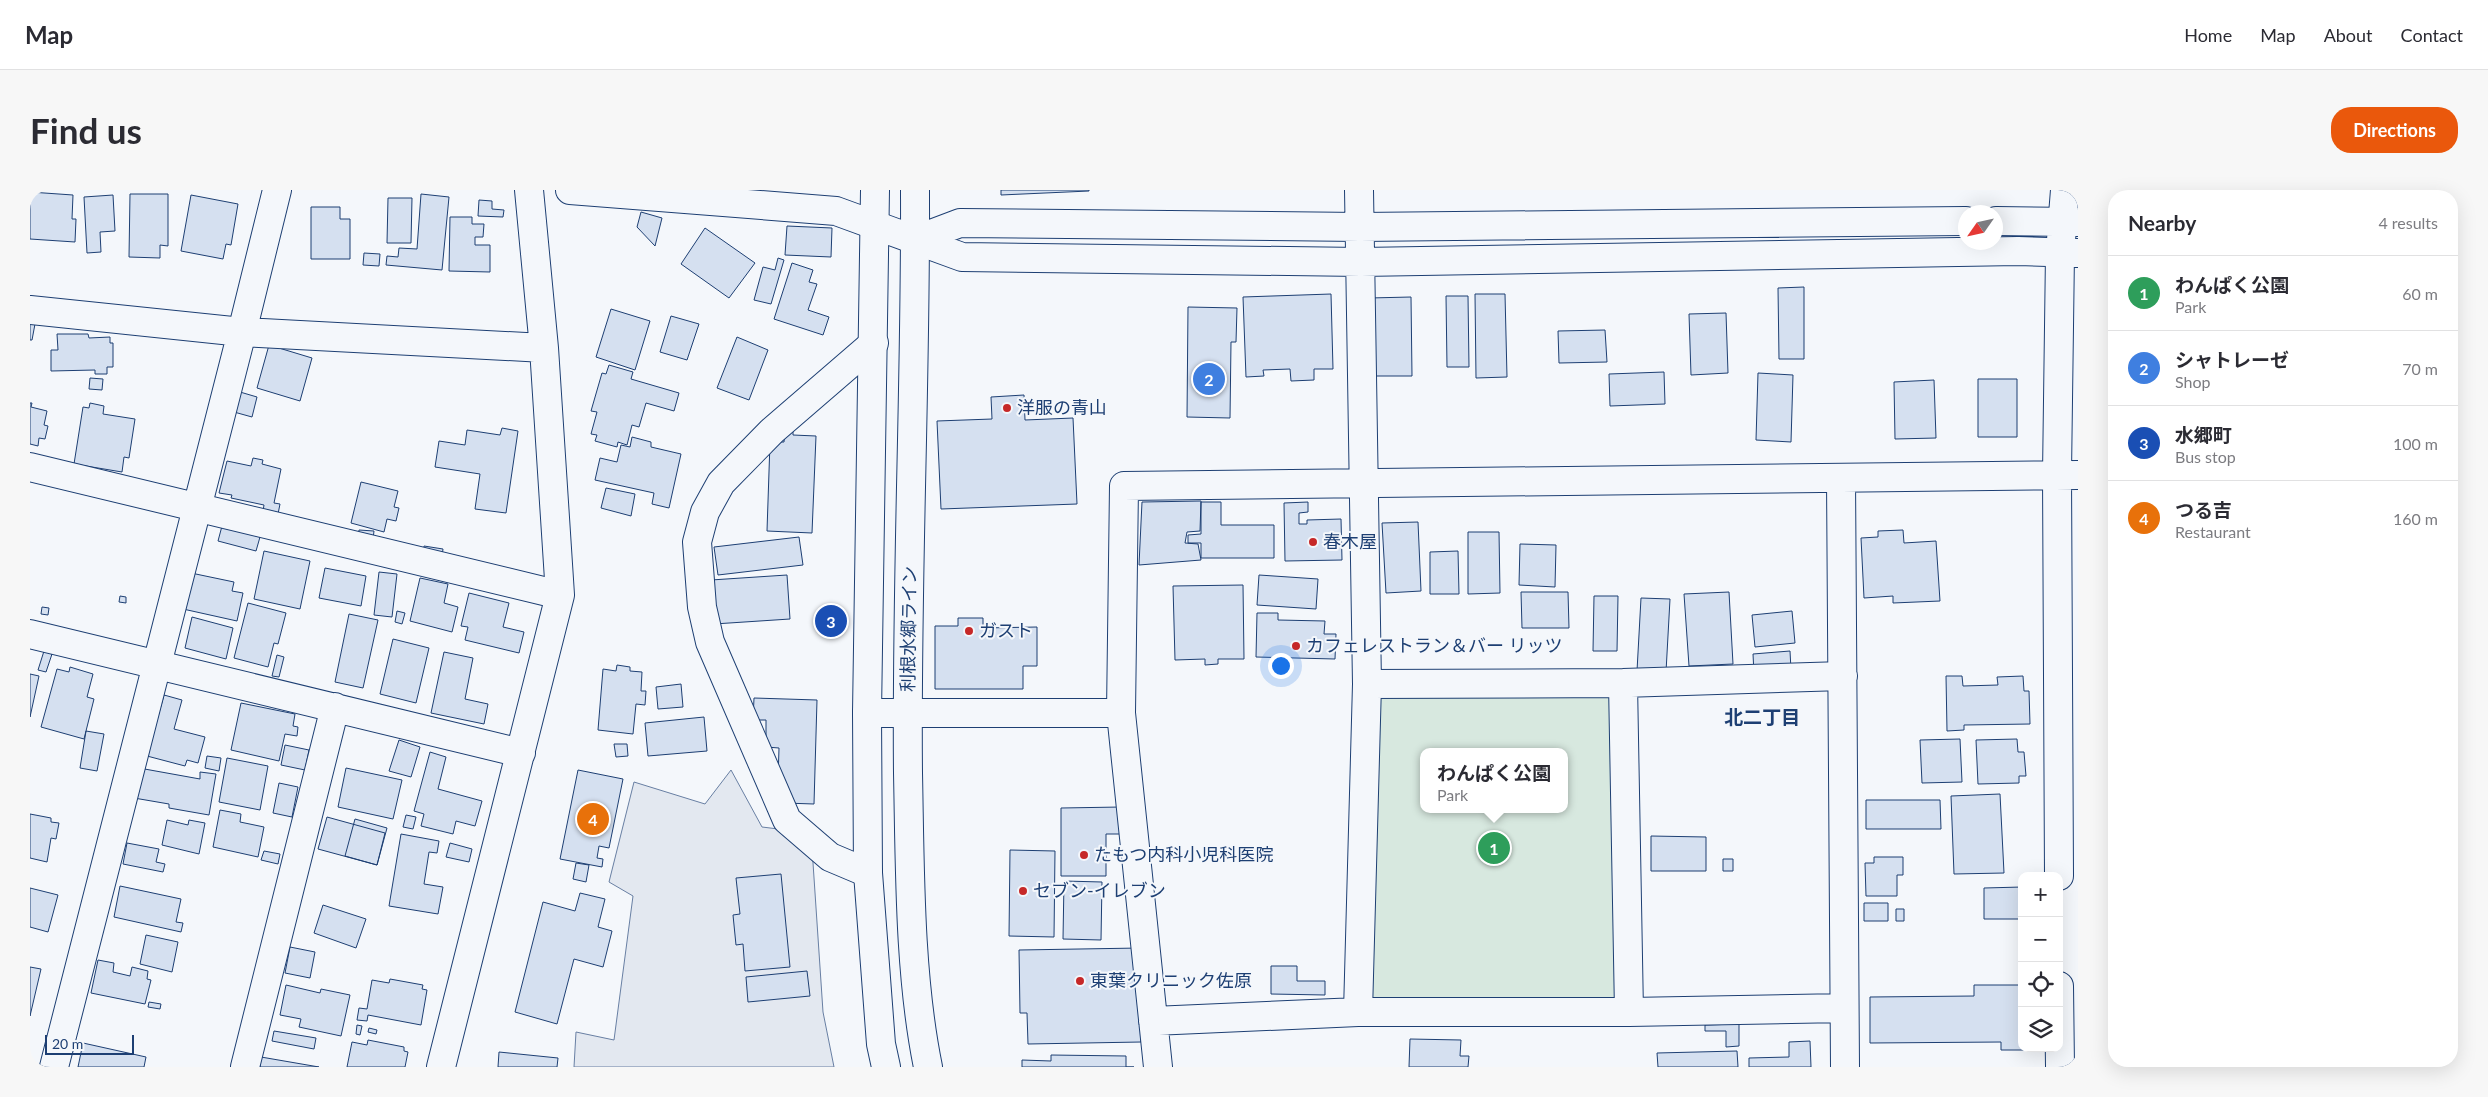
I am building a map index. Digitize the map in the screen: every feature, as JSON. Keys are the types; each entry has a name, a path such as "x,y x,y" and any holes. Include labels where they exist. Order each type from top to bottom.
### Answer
{"main road":[{"path":"54,1067 158,665 277,190"},
{"path":"441,1067 560,595 544,348 529,190"},
{"path":"570,190 836,211 962,257 1361,262 2008,251 2069,253"},
{"path":"876,190 867,714 868,873 881,1044 886,1067"},
{"name":"利根水郷ライン","path":"915,190 908,712 910,894 922,1037 928,1067"},
{"path":"1358,1012 1367,684 1366,481 1359,190"},
{"path":"2059,872 2068,474 2070,222 2064,190"},
{"path":"915,240 960,223 1360,227 1958,221"},
{"path":"2003,221 2070,222"},
{"path":"30,310 242,332 544,348"},
{"path":"868,873 830,857 787,820 710,642 702,607 696,542 705,512 721,483 772,431 874,343"},
{"path":"30,467 560,595"},
{"path":"1158,1067 1121,713 1124,486 1366,481 1841,478 2068,474"},
{"path":"1841,478 1844,676 1845,1067"},
{"path":"30,634 521,753"},
{"path":"1367,684 1623,683 1844,676"},
{"path":"1623,683 1630,1012"},
{"path":"245,1067 335,707"},
{"path":"867,714 908,712 1121,713"},
{"path":"2059,1007 2060,1067"},
{"path":"1153,1021 1358,1012 1630,1012 1844,1008"}],"shaded area":[{"path":"1623,683 1629,1012 1358,1012 1367,684"},
{"path":"731,770 762,827 811,833 823,1012 834,1067 574,1067 576,1032 614,1040 633,896 609,882 634,782 705,804"}],"building":[{"path":"1001,190 1089,190 1089,191 1001,195"},
{"path":"30,192 73,195 72,219 76,219 75,242 30,239"},
{"path":"130,194 168,194 168,246 160,245 160,258 129,257"},
{"path":"421,194 449,197 442,270 386,265 387,256 398,257 399,248 417,249"},
{"path":"113,195 115,231 100,232 101,252 87,253 84,197"},
{"path":"191,195 238,204 231,245 226,244 223,259 181,251"},
{"path":"388,198 412,198 411,243 387,243"},
{"path":"479,200 492,201 492,209 504,210 503,217 478,216"},
{"path":"311,207 340,207 340,219 350,219 350,259 311,259"},
{"path":"641,212 662,218 655,246 637,227"},
{"path":"450,217 472,217 472,224 484,224 483,237 475,237 475,245 490,245 490,272 449,271"},
{"path":"787,226 832,228 831,257 785,255"},
{"path":"705,228 755,263 729,298 681,264"},
{"path":"364,253 380,254 379,266 363,265"},
{"path":"778,258 784,260 771,304 754,300 763,267 775,270"},
{"path":"792,263 813,270 809,282 817,284 808,310 829,317 823,335 774,319"},
{"path":"1804,287 1804,359 1779,359 1778,288"},
{"path":"1331,294 1333,369 1314,369 1314,380 1291,381 1290,369 1263,370 1264,376 1246,377 1243,297"},
{"path":"1475,294 1505,294 1507,377 1476,378"},
{"path":"1446,296 1468,296 1469,367 1447,367"},
{"path":"1411,297 1412,376 1371,376 1369,298"},
{"path":"1188,307 1237,308 1236,342 1231,342 1230,418 1187,417"},
{"path":"611,309 650,321 635,370 596,357"},
{"path":"1726,313 1728,373 1691,375 1689,314"},
{"path":"671,316 699,324 687,360 660,352"},
{"path":"30,324 35,324 32,340 30,340"},
{"path":"1605,330 1607,362 1559,363 1558,331"},
{"path":"57,334 88,334 89,338 110,337 110,343 113,343 113,367 107,367 107,374 95,374 95,370 51,371 51,350 58,350"},
{"path":"737,337 768,350 749,400 717,388"},
{"path":"269,345 312,358 300,401 257,388"},
{"path":"609,365 633,372 631,379 679,393 674,411 646,403 639,427 632,425 627,445 618,442 617,447 595,441 597,435 591,434 597,412 591,411 602,373 606,374"},
{"path":"1664,372 1665,404 1610,406 1609,374"},
{"path":"1758,373 1793,375 1791,442 1756,440"},
{"path":"90,378 103,379 102,390 89,389"},
{"path":"1978,379 2017,379 2017,437 1978,437"},
{"path":"1934,380 1936,438 1895,439 1894,382"},
{"path":"240,392 257,397 252,417 234,412"},
{"path":"1024,395 1025,420 1073,418 1077,504 941,509 937,421 992,419 991,397"},
{"path":"30,403 32,403 31,407 47,411 44,425 48,426 45,439 39,438 38,446 30,444"},
{"path":"90,403 104,406 103,414 135,419 129,458 124,457 122,472 74,464 83,407 89,408"},
{"path":"502,428 518,431 506,513 475,509 480,474 435,467 439,441 465,445 467,430 500,435"},
{"path":"785,429 793,429 793,435 816,436 812,533 767,531 770,442 784,442"},
{"path":"632,437 651,442 651,447 681,454 669,508 652,504 654,493 595,480 600,458 617,462 621,445 630,447"},
{"path":"253,458 263,460 262,464 281,469 274,503 280,504 278,514 263,511 264,505 231,498 232,495 219,493 227,461 251,466"},
{"path":"361,482 398,491 394,507 399,508 396,521 387,519 384,532 351,523"},
{"path":"606,488 635,494 631,516 601,508"},
{"path":"1201,501 1200,531 1187,532 1185,543 1198,544 1201,560 1139,565 1142,502"},
{"path":"1201,502 1221,502 1221,525 1274,525 1274,558 1201,558 1201,543 1188,543 1188,535 1201,534"},
{"name":"春木屋","path":"1308,502 1308,512 1299,513 1299,524 1307,524 1307,520 1341,519 1342,560 1285,561 1284,503"},
{"path":"1418,522 1421,591 1386,593 1382,523"},
{"path":"222,526 260,537 256,551 218,541"},
{"path":"359,530 374,531 373,539 358,536"},
{"path":"1903,530 1904,543 1936,541 1940,601 1893,603 1893,596 1864,598 1861,538 1878,537 1878,531"},
{"path":"1468,532 1499,532 1500,593 1468,594"},
{"path":"799,537 803,565 718,575 714,547"},
{"path":"1520,544 1556,545 1555,587 1519,585"},
{"path":"424,546 443,549 442,556 423,554"},
{"path":"264,551 310,561 300,609 254,599"},
{"path":"1458,551 1459,594 1430,594 1430,552"},
{"path":"325,568 366,576 361,606 319,598"},
{"path":"379,572 397,574 392,617 374,615"},
{"path":"191,573 234,582 232,591 243,593 237,621 183,609"},
{"path":"787,575 790,619 714,624 711,580"},
{"path":"1259,575 1318,579 1316,609 1257,605"},
{"path":"420,578 448,584 444,603 458,607 452,632 410,621"},
{"path":"1243,585 1244,659 1218,659 1218,664 1205,665 1205,659 1175,660 1173,586"},
{"path":"1521,592 1568,592 1569,628 1522,628"},
{"path":"1729,592 1733,664 1689,666 1684,594"},
{"path":"469,593 509,603 503,627 524,632 519,653 465,640 468,627 461,626"},
{"path":"120,596 126,597 126,603 119,602"},
{"path":"1594,596 1618,596 1617,651 1593,651"},
{"path":"1641,598 1670,599 1666,672 1637,671"},
{"path":"248,603 286,613 278,644 274,643 268,667 234,658"},
{"path":"42,607 49,608 48,615 41,614"},
{"path":"397,611 405,613 402,624 395,622"},
{"path":"1792,611 1795,643 1755,647 1752,615"},
{"name":"カフェレストラン＆バー リッツ","path":"1257,613 1278,613 1278,620 1325,621 1324,634 1336,634 1335,659 1256,657"},
{"path":"349,614 378,620 363,688 335,682"},
{"path":"192,617 233,628 226,659 185,648"},
{"path":"958,618 983,618 983,628 1037,627 1037,666 1023,666 1023,689 935,689 935,626 958,626"},
{"path":"393,639 429,648 416,703 380,694"},
{"path":"44,651 52,654 46,672 38,670"},
{"path":"1790,651 1791,670 1754,674 1753,654"},
{"path":"444,652 473,658 465,699 488,704 484,724 431,713"},
{"path":"277,655 284,657 279,677 272,676"},
{"path":"617,665 630,667 630,671 642,672 641,691 646,691 645,705 636,704 633,734 598,730 603,669 616,671"},
{"path":"70,667 93,674 87,697 94,699 84,739 41,727 57,669 69,672"},
{"path":"30,674 39,676 30,717"},
{"path":"1946,676 1962,676 1963,686 1998,685 1997,677 2023,676 2024,691 2029,691 2030,724 1964,725 1964,730 1947,731"},
{"path":"681,684 683,707 658,709 656,687"},
{"path":"164,695 182,700 174,729 205,737 198,763 187,760 185,766 147,756"},
{"path":"754,698 817,700 814,804 784,803 778,780 779,748 766,747 766,720 753,720"},
{"path":"241,703 295,714 293,726 298,727 297,736 285,734 279,761 231,750"},
{"path":"704,717 707,751 648,756 645,723"},
{"path":"86,731 104,734 97,771 80,768"},
{"path":"1960,739 1962,782 1922,783 1920,740"},
{"path":"2017,739 2018,752 2024,752 2026,776 2019,776 2019,783 1978,784 1976,740"},
{"path":"399,740 420,747 411,777 389,771"},
{"path":"614,744 627,744 628,756 616,757"},
{"path":"285,745 309,750 305,770 281,765"},
{"path":"430,752 446,757 438,789 482,801 475,826 456,821 453,834 421,826 424,814 414,811"},
{"path":"207,756 221,758 219,771 205,768"},
{"path":"227,758 268,766 260,810 219,802"},
{"path":"139,768 200,779 200,772 216,774 209,815 169,808 169,804 134,798"},
{"path":"346,768 402,780 393,819 338,807"},
{"path":"578,770 623,779 609,848 599,846 597,858 603,859 602,867 560,859"},
{"path":"279,783 298,787 292,817 273,813"},
{"path":"2000,794 2004,873 1954,874 1951,796"},
{"path":"1866,800 1940,800 1941,829 1866,829"},
{"name":"たもつ内科小児科医院","path":"1121,807 1121,834 1106,834 1106,876 1061,876 1061,808"},
{"path":"220,810 241,814 240,822 264,827 258,857 213,847"},
{"path":"30,814 51,818 51,822 59,823 56,839 51,838 47,862 30,858"},
{"path":"406,815 416,817 413,829 403,827"},
{"path":"327,817 385,833 377,865 318,849"},
{"path":"355,819 387,828 377,865 345,856"},
{"path":"167,820 188,825 189,820 205,823 199,854 162,845"},
{"path":"401,834 439,841 437,853 429,852 424,884 443,887 438,914 389,906"},
{"path":"1651,836 1706,837 1706,871 1651,871"},
{"path":"127,843 159,849 156,862 165,864 163,872 123,864"},
{"path":"450,843 472,849 469,862 446,857"},
{"path":"1010,850 1055,851 1054,937 1009,936"},
{"path":"264,851 280,854 278,864 261,860"},
{"path":"1874,857 1903,857 1903,875 1897,875 1897,896 1866,896 1865,863 1874,863"},
{"path":"1723,859 1733,859 1733,871 1723,871"},
{"path":"576,863 589,865 586,882 573,879"},
{"path":"781,874 790,967 745,971 743,944 736,945 733,915 740,914 736,878"},
{"path":"1064,881 1102,882 1101,940 1063,939"},
{"path":"120,886 181,899 176,922 183,923 181,932 114,917"},
{"path":"2018,887 2018,919 1984,919 1984,888"},
{"path":"30,888 58,895 48,932 30,927"},
{"path":"580,893 605,899 598,927 612,931 603,967 574,959 557,1024 515,1012 543,902 575,911"},
{"path":"1864,903 1888,903 1888,921 1864,921"},
{"path":"323,905 366,919 356,948 314,933"},
{"path":"1896,909 1904,909 1904,921 1896,921"},
{"path":"146,935 178,942 172,972 140,964"},
{"path":"290,947 315,952 310,978 285,973"},
{"name":"東葉クリニック佐原","path":"1140,948 1141,1042 1028,1044 1027,1013 1020,1013 1019,950"},
{"path":"98,960 114,963 113,972 130,976 132,967 148,971 147,979 151,980 145,1004 91,993"},
{"path":"1271,966 1297,966 1297,981 1325,981 1325,995 1271,994"},
{"path":"30,967 41,969 30,1016"},
{"path":"807,971 810,996 748,1002 746,977"},
{"path":"390,979 423,985 422,989 427,990 421,1025 368,1015 367,1021 357,1020 359,1008 367,1009 372,980 389,983"},
{"path":"286,985 320,993 321,989 350,995 341,1036 299,1027 301,1019 280,1015"},
{"path":"1974,985 2018,985 2018,1050 2001,1050 2001,1042 1870,1043 1870,997 1974,996"},
{"path":"149,1002 161,1004 160,1009 148,1007"},
{"path":"1739,1024 1739,1046 1726,1047 1726,1031 1705,1031 1705,1025"},
{"path":"357,1025 362,1026 360,1035 356,1034"},
{"path":"369,1028 377,1030 376,1034 368,1032"},
{"path":"274,1031 316,1038 314,1049 272,1041"},
{"path":"1410,1039 1461,1040 1460,1056 1469,1056 1468,1067 1409,1067"},
{"path":"368,1040 404,1047 404,1051 408,1052 405,1067 347,1067 352,1042 367,1045"},
{"path":"1810,1041 1811,1067 1749,1067 1749,1058 1789,1057 1789,1042"},
{"path":"83,1043 146,1057 144,1067 78,1067"},
{"path":"1737,1051 1738,1067 1658,1067 1657,1053"},
{"path":"499,1052 558,1058 557,1067 498,1067"},
{"path":"1051,1055 1126,1056 1126,1067 1022,1067 1022,1060 1051,1061"},
{"path":"261,1057 319,1067 260,1067"}],"place":[{"name":"シャトレーゼ","path":"1209,379"},
{"name":"洋服の青山","path":"1007,408"},
{"name":"春木屋","path":"1313,542"},
{"name":"水郷町","path":"831,621"},
{"name":"ガスト","path":"969,631"},
{"name":"カフェレストラン＆バー リッツ","path":"1296,646"},
{"name":"つる吉","path":"593,819"},
{"name":"わんぱく公園","path":"1494,848"},
{"name":"たもつ内科小児科医院","path":"1084,855"},
{"name":"セブン-イレブン","path":"1023,891"},
{"name":"東葉クリニック佐原","path":"1080,981"}],"district":[{"name":"北二丁目","path":"1762,717"}]}
